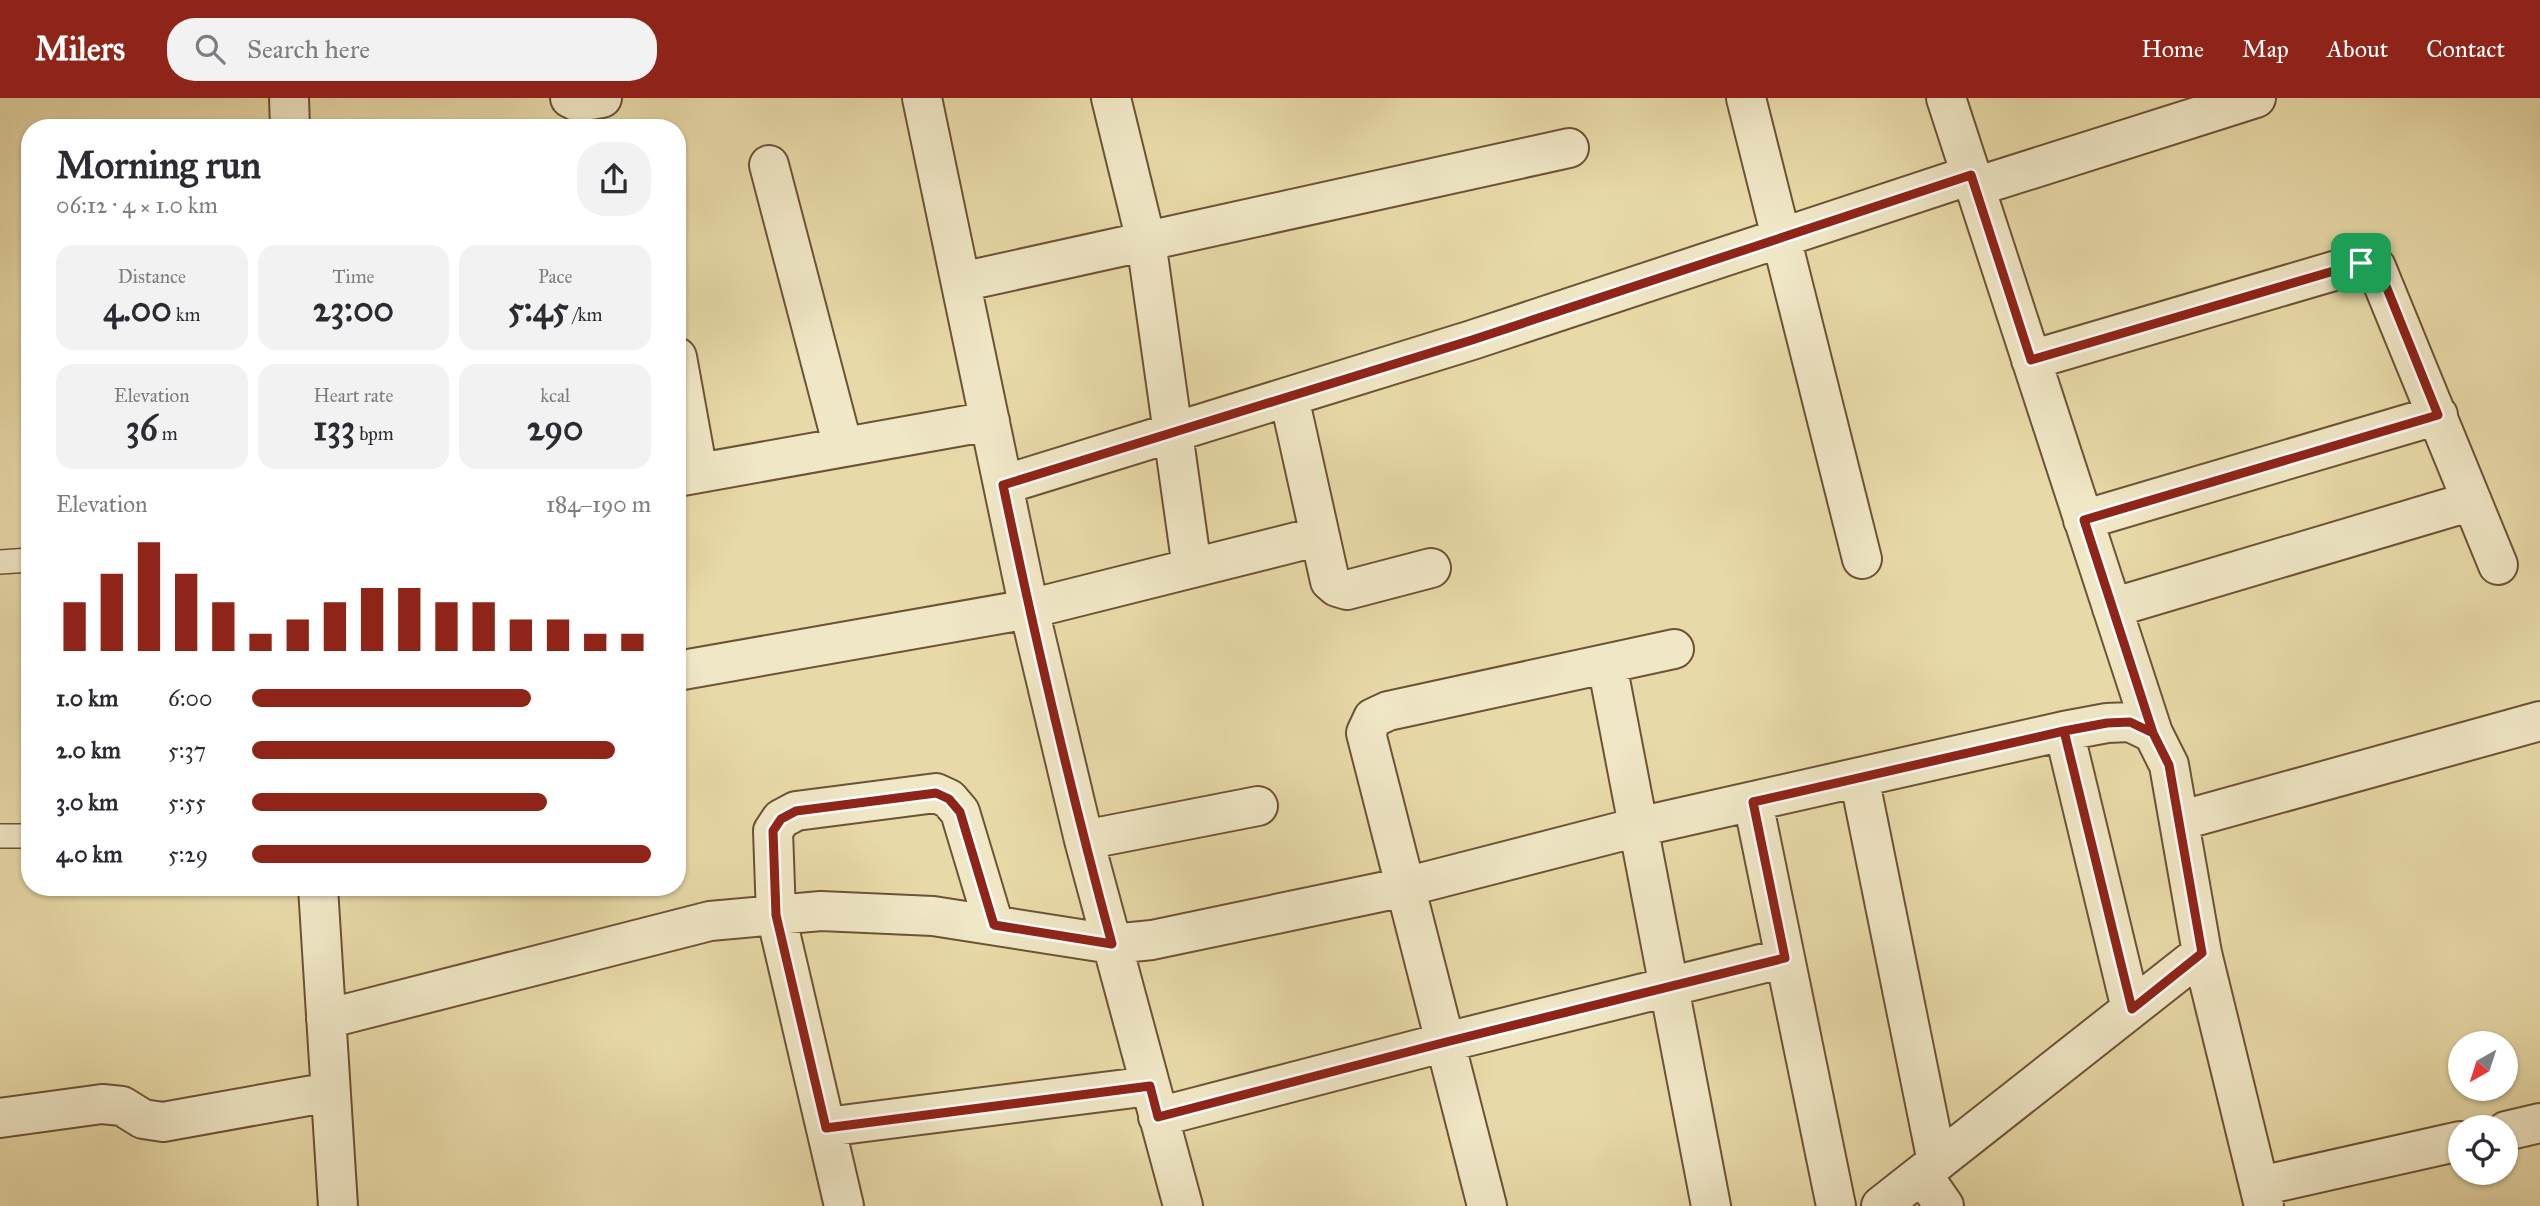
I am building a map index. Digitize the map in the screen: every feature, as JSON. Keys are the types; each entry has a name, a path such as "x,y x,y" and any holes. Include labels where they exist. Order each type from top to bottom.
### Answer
{"street":[{"path":"289,98 290,119"},
{"path":"570,98 578,102 602,98"},
{"path":"922,98 1029,609 1084,841 1184,1206"},
{"path":"1111,98 1146,242 1192,568"},
{"path":"1746,98 1862,559"},
{"path":"1946,98 2153,733 2169,765 2202,953 2262,1196 2448,1144"},
{"path":"1003,485 1472,340 1783,238 2240,100"},
{"path":"961,282 1569,148"},
{"path":"769,164 843,447"},
{"path":"2031,360 2361,263 2376,267 2498,565"},
{"path":"1290,397 1330,580 1346,590 1431,568"},
{"path":"2084,520 2438,415"},
{"path":"686,453 688,475 990,421"},
{"path":"2112,608 2472,501"},
{"path":"686,669 1029,609 1320,536"},
{"path":"1487,1206 1366,733 1373,718 1388,711 1674,649"},
{"path":"1607,663 1711,1206"},
{"path":"2179,821 2540,721"},
{"path":"327,1019 710,921 821,911 933,916 1112,944 1152,940 1405,887 1638,827 2064,731 2107,723 2130,722 2153,733"},
{"path":"2064,731 2132,1009"},
{"path":"1859,777 1930,1168 1944,1206"},
{"path":"844,1206 776,915 773,831 781,819 796,811 936,793 949,799 960,812 994,925"},
{"path":"1753,802 1836,1206"},
{"path":"1084,841 1258,806"},
{"path":"319,896 338,1206"},
{"path":"1881,1206 2202,953"},
{"path":"826,1128 1154,1102 1446,1042 1785,958"},
{"path":"0,1118 102,1104 122,1106 143,1119 163,1122 330,1092"},
{"path":"2518,1128 2540,1123"}],"lane":[{"path":"0,562 21,561"},
{"path":"0,836 21,836"}],"route":[{"path":"2361,263 2031,360 1971,175 1472,340 1003,485 1029,609 1084,841 1112,944 994,925 960,812 949,799 936,793 796,811 781,819 773,831 776,915 826,1128 1150,1086 1158,1117 1785,958 1753,802 2064,731 2107,723 2130,722 2153,733 2169,765 2202,953 2132,1009 2064,731 2107,723 2130,722 2153,733 2084,520 2438,415 2384,281 2376,267 2361,263"}]}
